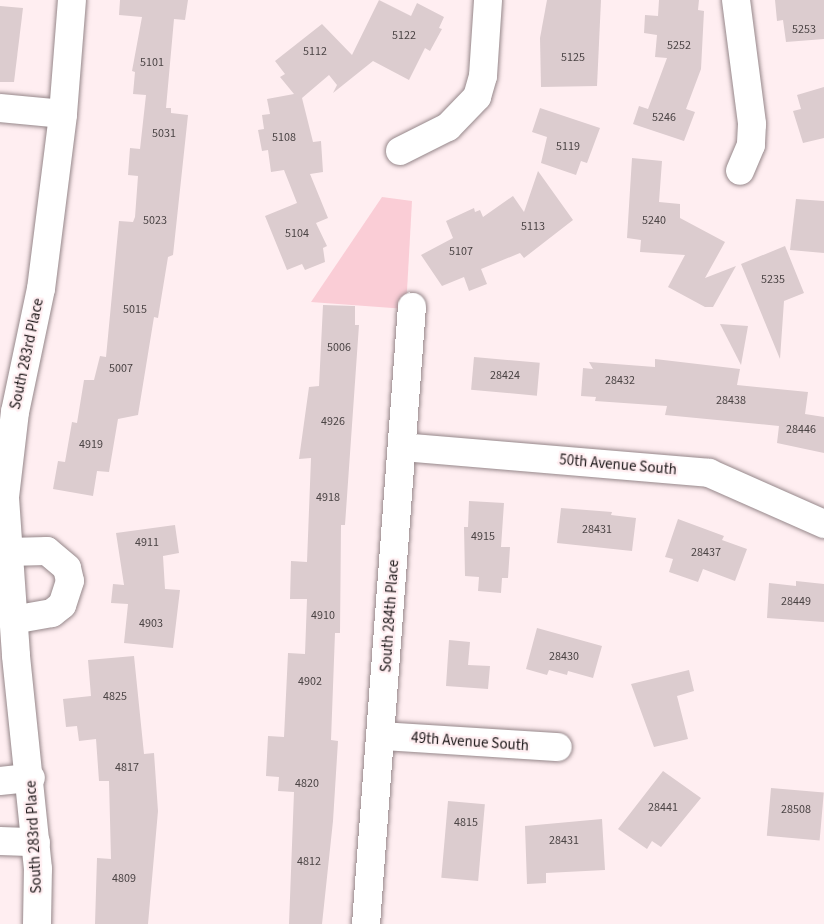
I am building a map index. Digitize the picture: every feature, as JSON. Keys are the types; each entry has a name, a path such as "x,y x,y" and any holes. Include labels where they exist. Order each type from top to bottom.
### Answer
{"street":[{"name":"South 283rd Place","path":"38,924 36,842 13,620 5,496 15,412 41,289 63,114 72,0"},
{"path":"400,151 448,127 477,97 483,76 488,0"},
{"path":"736,0 752,124 751,145 740,171"},
{"path":"0,108 63,114"},
{"name":"South 284th Place","path":"366,924 382,736 412,307"},
{"name":"50th Avenue South","path":"402,447 709,473 824,524"},
{"path":"7,552 47,551 67,568 70,580 62,605 52,613 13,620"},
{"name":"49th Avenue South","path":"382,736 558,747"},
{"path":"0,781 31,778"},
{"path":"0,841 36,842"}],"shaded area":[{"path":"382,197 412,201 406,309 311,302"}],"building":[{"path":"120,0 188,0 185,20 174,19 166,108 171,108 171,113 188,115 173,255 168,257 158,318 154,317 138,415 118,419 109,472 97,471 93,496 53,489 58,461 65,462 72,422 77,423 84,380 94,380 100,356 106,357 119,221 133,222 135,217 138,176 128,175 130,148 140,149 146,95 133,94 135,72 132,71 142,17 119,15"},
{"path":"379,0 411,16 417,3 444,17 439,28 442,29 430,51 425,48 409,80 373,61 333,93 337,85 329,75 302,98 313,142 321,141 323,172 310,174 328,218 316,223 327,246 323,248 325,262 305,270 302,264 287,270 265,216 297,203 284,170 271,172 268,150 262,151 258,130 264,129 262,115 270,114 267,99 294,94 280,77 285,74 275,61 322,24 352,55"},
{"path":"547,0 601,0 597,86 541,87 540,38"},
{"path":"659,0 699,0 698,10 704,11 701,69 686,109 695,112 684,141 633,124 639,106 648,109 667,58 655,57 657,35 644,33 645,15 658,16"},
{"path":"775,0 824,0 824,39 786,42 783,20 777,21"},
{"path":"0,6 23,8 14,82 0,82"},
{"path":"824,87 824,138 803,143 793,111 801,109 797,95"},
{"path":"540,108 600,128 587,163 581,161 576,175 541,163 547,137 532,132"},
{"path":"632,158 662,161 659,202 680,204 680,218 725,242 705,278 736,266 713,307 705,307 668,287 685,255 640,252 641,240 627,238"},
{"path":"538,171 573,220 524,258 520,253 481,269 487,284 469,291 464,277 442,286 421,255 453,238 446,221 474,208 475,212 480,210 483,217 513,196 524,212"},
{"path":"796,199 824,201 824,253 790,250"},
{"path":"785,246 804,293 784,301 780,359 741,264"},
{"path":"323,305 355,306 355,325 359,325 345,525 341,525 340,633 335,633 331,740 338,741 333,821 322,924 289,924 294,792 278,791 279,777 266,776 268,736 284,737 288,653 305,654 307,599 290,599 291,561 307,562 311,458 299,459 309,387 319,386"},
{"path":"720,324 748,326 741,365"},
{"path":"474,357 540,363 537,396 471,390"},
{"path":"655,359 740,369 737,385 808,392 805,414 824,417 824,453 777,443 779,426 665,415 667,406 595,401 596,397 581,396 583,368 593,369 589,362 655,367"},
{"path":"469,501 504,503 501,547 510,547 508,578 502,578 501,593 478,591 479,577 465,576 464,527 468,527"},
{"path":"561,508 612,512 611,515 636,518 632,551 557,543"},
{"path":"678,519 724,536 722,540 747,549 735,581 703,569 698,582 669,572 673,559 665,557"},
{"path":"175,525 179,553 163,556 165,589 180,590 173,648 124,643 128,604 111,603 113,584 124,585 116,533"},
{"path":"796,581 824,584 824,622 767,618 769,583 796,586"},
{"path":"537,628 602,646 593,678 568,671 567,675 549,670 547,675 526,669"},
{"path":"449,640 470,642 468,665 490,666 488,689 446,686"},
{"path":"134,656 144,754 154,753 158,811 148,924 95,924 97,858 111,859 109,781 99,781 96,739 79,741 77,726 66,727 63,699 91,696 88,660"},
{"path":"689,670 694,691 677,696 688,739 654,747 631,684"},
{"path":"663,771 701,798 661,847 652,841 647,849 618,829"},
{"path":"771,788 824,793 820,840 767,836"},
{"path":"448,801 485,804 478,881 441,878"},
{"path":"602,819 605,870 546,873 546,883 527,884 525,826"}]}
